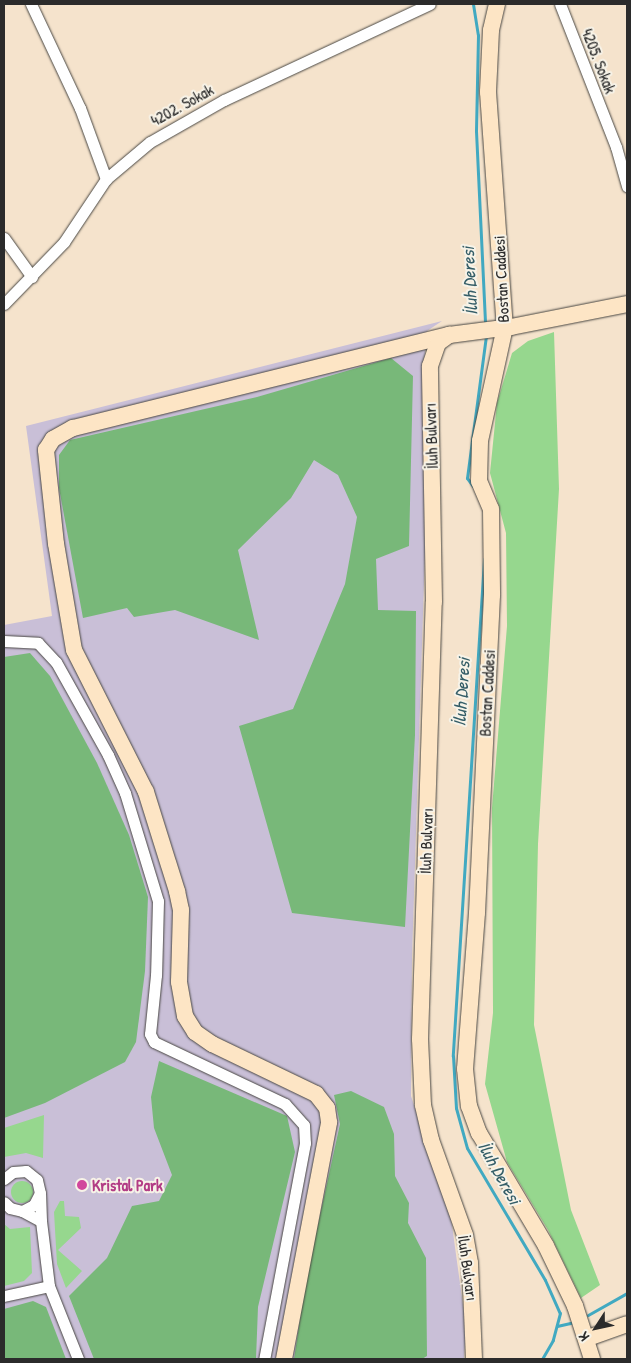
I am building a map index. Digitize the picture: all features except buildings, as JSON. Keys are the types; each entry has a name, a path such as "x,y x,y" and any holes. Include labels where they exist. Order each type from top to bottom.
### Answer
{"street":[{"path":"31,4 80,108 106,178"},
{"name":"4202. Sokak","path":"4,304 64,242 106,178 150,142 224,100 430,4"},
{"name":"Bostan Caddesi","path":"497,4 491,30 488,92 502,328 480,440 479,481 490,509 492,595 477,913 465,1069 469,1106 478,1133 546,1246 588,1338 592,1359"},
{"name":"4205. Sokak","path":"560,4 616,147 627,186"},
{"path":"4,238 32,277"},
{"path":"284,1359 329,1122 327,1108 316,1094 212,1044 195,1032 186,1016 179,982 181,910 178,891 146,792 74,650 56,544 46,450 60,433 73,428 455,333 502,328 627,304"},
{"name":"İluh Bulvarı","path":"455,333 438,343 430,366 434,602 420,1039 425,1114 431,1140 466,1235 470,1262 474,1359"},
{"path":"4,641 38,642 56,662 108,755 124,793 158,901 150,1034 154,1042 285,1104 304,1125 305,1143 264,1359"},
{"path":"4,1179 12,1172 26,1171 37,1180 40,1193 41,1221 49,1286 78,1359"},
{"path":"22,1211 34,1205 40,1193"},
{"path":"4,1202 10,1208 22,1211 41,1221"},
{"path":"4,1296 49,1286"},
{"path":"588,1338 627,1324"}],"shaded area":[{"path":"442,321 427,331 423,374 426,520 412,957 411,1096 451,1218 466,1327 464,1359 4,1359 4,625 52,616 26,426"}],"green space":[{"path":"554,332 559,489 538,844 534,1025 571,1210 600,1285 581,1298 548,1230 507,1162 485,1084 493,1013 492,808 507,626 506,533 490,473 497,403 512,353 528,341"},
{"path":"391,358 413,376 409,546 376,559 378,610 416,611 415,735 405,927 292,913 239,726 293,709 345,584 357,517 338,475 314,460 291,498 238,550 259,640 175,610 134,617 127,608 83,618 59,488 59,455 70,440 257,397"},
{"path":"30,653 50,676 97,763 129,835 148,897 145,971 136,1042 125,1062 45,1103 4,1118 4,657"},
{"path":"159,1061 287,1116 295,1152 258,1307 256,1359 94,1359 69,1296 107,1258 132,1206 159,1201 172,1175 154,1128 151,1097"},
{"path":"351,1091 384,1107 394,1134 395,1176 409,1203 408,1223 426,1258 427,1356 422,1359 294,1359 306,1279 340,1124 334,1095"},
{"path":"44,1115 43,1158 26,1153 4,1157 4,1128"},
{"path":"22,1181 30,1184 33,1192 30,1200 22,1203 14,1200 11,1192 14,1184"},
{"path":"60,1201 64,1201 65,1216 79,1217 81,1228 58,1250 82,1271 66,1288 57,1264 54,1212"},
{"path":"4,1224 10,1229 30,1227 32,1273 24,1281 4,1286"},
{"path":"33,1301 46,1307 66,1359 4,1359 4,1309"}],"waterway":[{"name":"İluh Deresi","path":"473,4 478,35 476,131 485,325"},
{"name":"İluh Deresi","path":"473,486 467,478 486,336"},
{"name":"İluh Deresi","path":"484,559 453,1056 456,1108 467,1148 545,1280 560,1313 553,1340 542,1359"},
{"path":"588,1315 627,1293"},
{"path":"557,1326 574,1322"}],"place":[{"name":"Kristal Park","path":"82,1185"}]}
